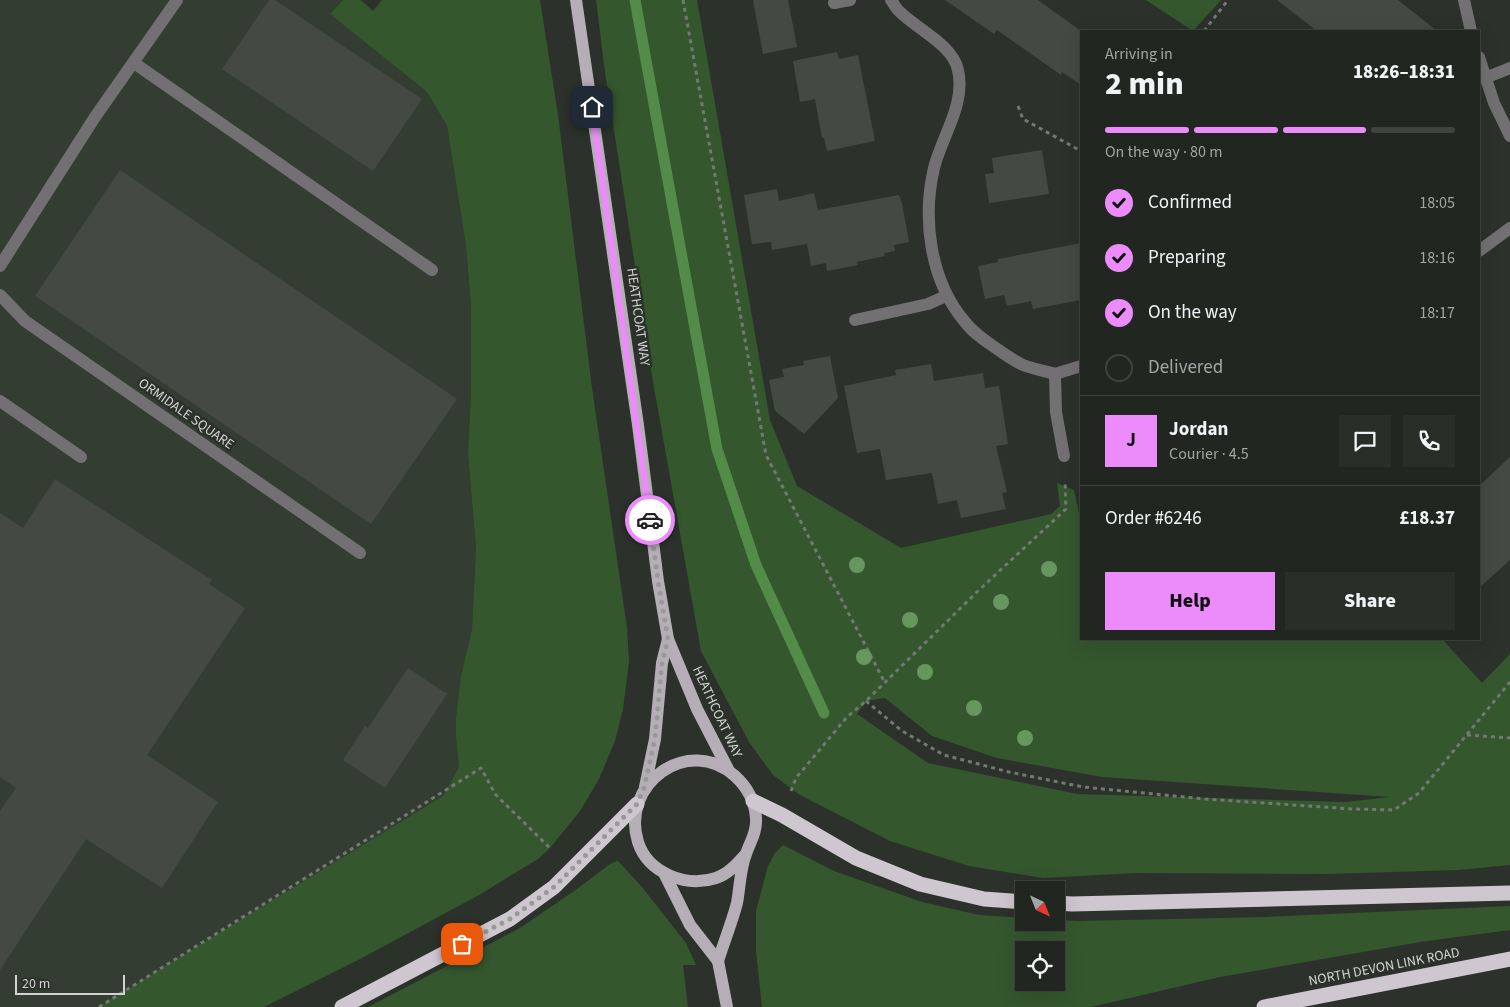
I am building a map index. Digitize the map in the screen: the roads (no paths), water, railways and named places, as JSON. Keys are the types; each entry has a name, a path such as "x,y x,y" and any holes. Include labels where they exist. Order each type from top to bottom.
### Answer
{"highway":[{"path":"753,801 782,815 856,858 920,884 984,899 1015,901"},
{"path":"342,1007 510,919 554,887 637,804"},
{"path":"1065,904 1510,893"},
{"name":"NORTH DEVON LINK ROAD","path":"1264,1007 1510,960"}],"main road":[{"name":"HEATHCOAT WAY","path":"576,0 638,425 658,581 668,639 697,709 728,770"},
{"name":"HEATHCOAT WAY","path":"644,788 655,739 662,663 668,639"},
{"path":"718,961 736,905 745,855 753,838 756,819 753,801 743,783 728,770 711,762 692,760 673,764 657,774 644,788 637,804 635,824 639,843 649,860 664,873 681,880 699,882 717,878 733,868 745,855"},
{"path":"664,873 690,924 718,961 726,1003"}],"street":[{"path":"0,266 95,117 177,0"},
{"path":"834,3 850,0"},
{"path":"891,0 899,12 948,51 958,68 960,84 957,107 934,168 930,194 929,224 933,255 946,296 965,323 986,342 1022,364 1056,374 1080,366"},
{"path":"1464,0 1472,30"},
{"path":"1480,60 1494,103 1510,136"},
{"path":"134,63 432,270"},
{"path":"1485,78 1510,68"},
{"path":"1480,250 1510,228"},
{"name":"ORMIDALE SQUARE","path":"0,295 26,322 360,553"},
{"path":"855,320 928,304 946,296"},
{"path":"1056,374 1056,412 1064,456"},
{"path":"0,401 81,457"}],"waterway":[{"path":"635,0 717,449 756,565 824,713"}]}
